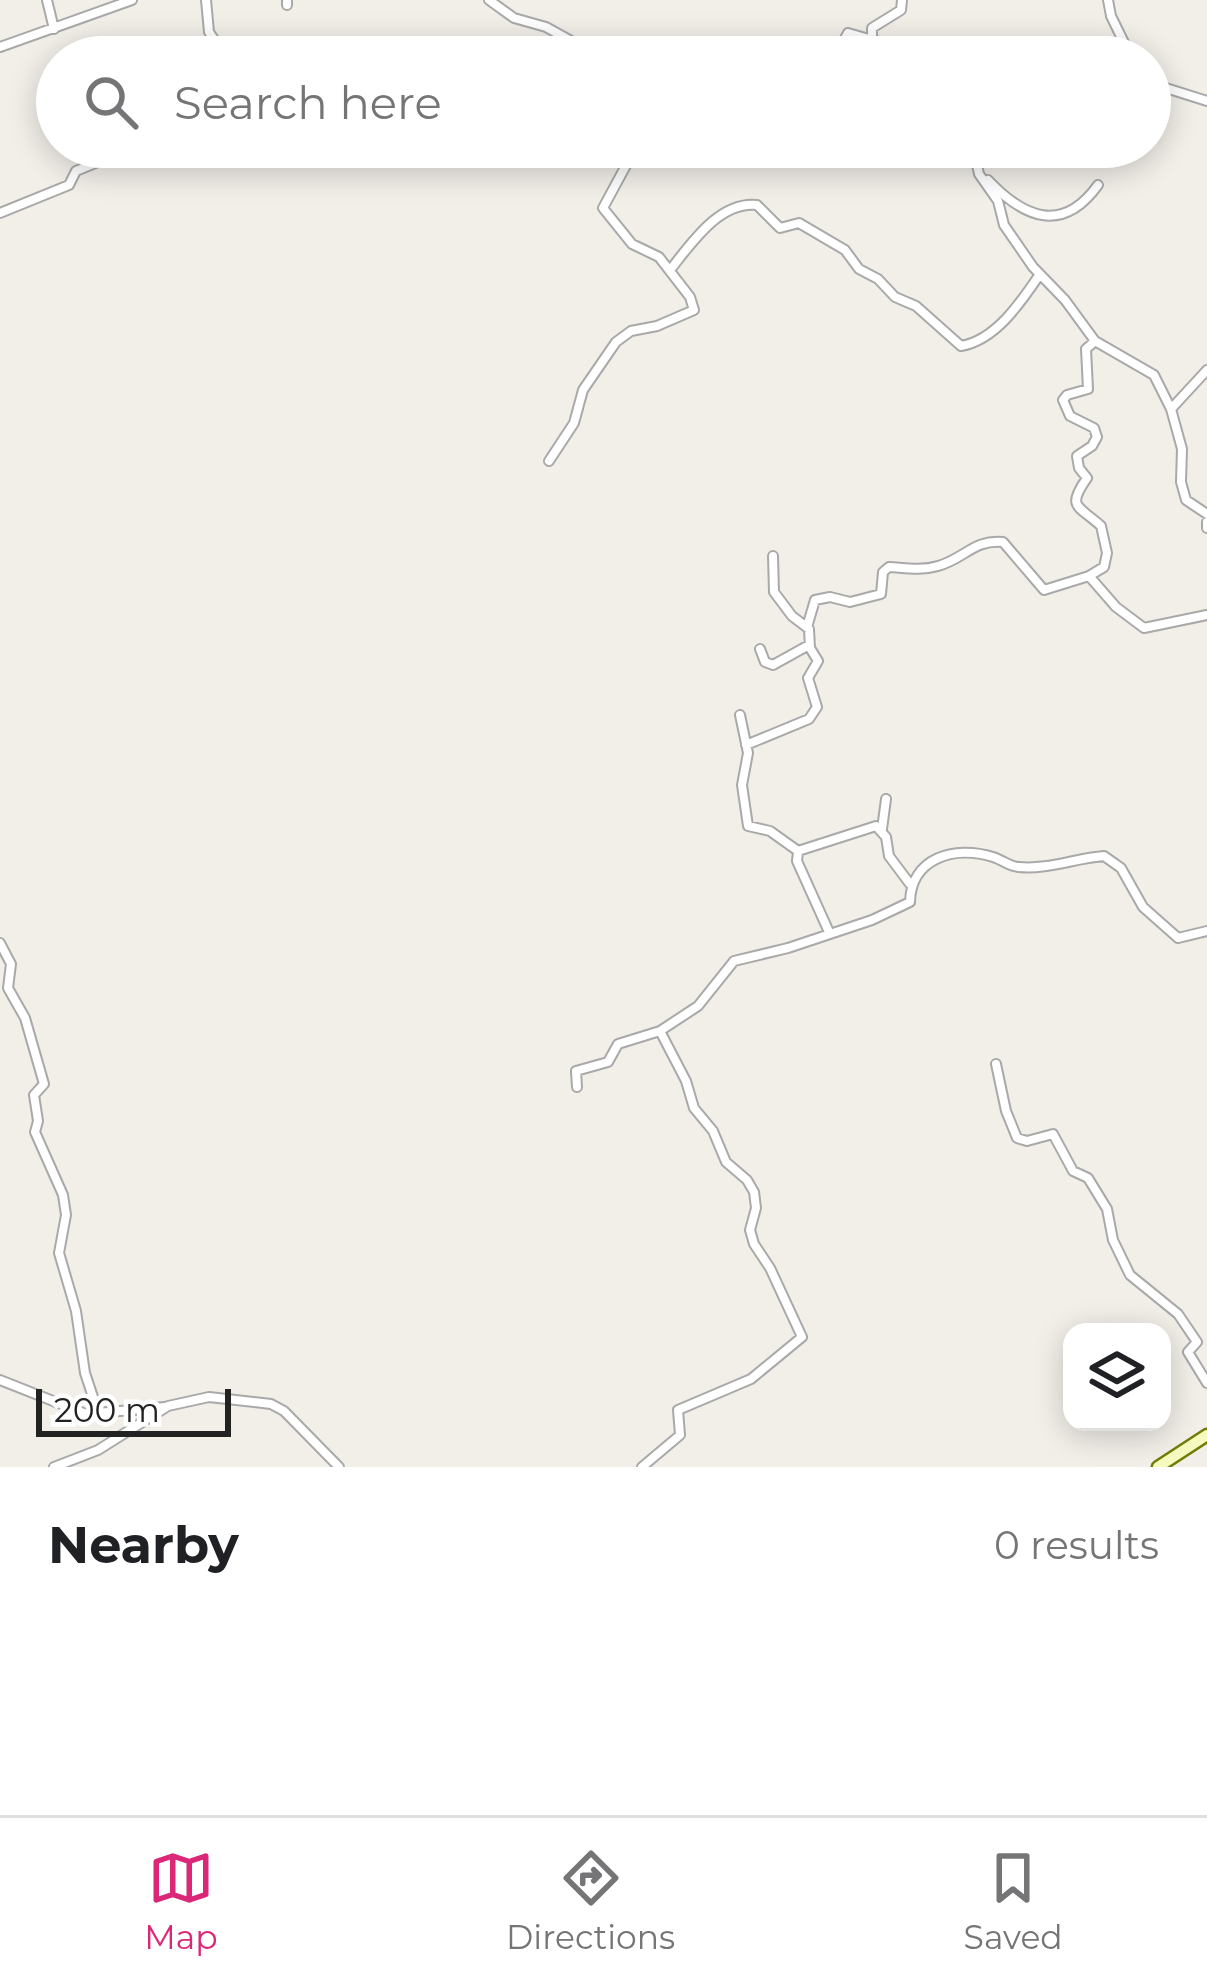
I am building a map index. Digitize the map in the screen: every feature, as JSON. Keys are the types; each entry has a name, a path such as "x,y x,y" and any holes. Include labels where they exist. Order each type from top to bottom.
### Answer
{"street":[{"path":"47,0 54,28"},
{"path":"0,47 132,0"},
{"path":"206,0 212,36"},
{"path":"489,0 514,18 546,26 561,36"},
{"path":"872,36 872,28 901,10 902,0"},
{"path":"1108,0 1121,36"},
{"path":"1171,90 1207,101"},
{"path":"0,213 69,185 76,171 84,168"},
{"path":"550,461 574,423 588,381 616,341 631,331 694,310 690,297 659,257 624,237 603,208 625,168"},
{"path":"978,170 1016,207 1034,216 1063,213 1089,197 1098,185"},
{"path":"978,170 999,204 1004,225 1071,307 1092,343 1153,373 1183,448 1181,482 1186,500 1207,521"},
{"path":"670,270 702,232 735,208 753,204 780,228 799,224 845,250 859,268 895,297 916,306 958,346 982,339 1040,274"},
{"path":"746,745 814,716 816,700 808,678 818,661 809,645 807,627 815,600 830,596 850,602 881,594 889,567 910,571 944,565 986,541 1003,542 1044,590 1104,567 1107,553 1101,526 1075,501 1076,491 1088,478 1077,456 1097,436 1092,426 1074,420 1064,402 1066,395 1089,387 1092,343"},
{"path":"1171,409 1207,370"},
{"path":"773,556 774,592 807,627"},
{"path":"1089,576 1116,607 1144,628 1207,615"},
{"path":"760,649 765,662 773,664 809,645"},
{"path":"740,715 746,745 742,784 747,824 770,831 798,851"},
{"path":"886,799 881,830 889,856 910,884"},
{"path":"798,851 873,826 881,830"},
{"path":"798,851 797,861 829,932"},
{"path":"577,1087 576,1071 608,1062 618,1044 660,1030 698,1006 734,961 872,920 910,902 910,884 937,855 992,856 1014,868 1104,856 1121,868 1143,907 1178,938 1207,932"},
{"path":"0,943 11,964 8,988 24,1015 44,1084 34,1095 35,1132 63,1195 66,1220 59,1253 98,1412"},
{"path":"641,1467 680,1435 678,1410 751,1378 802,1337 754,1244 750,1230 754,1192 726,1162 713,1131 694,1108 660,1030"},
{"path":"996,1064 1017,1138 1027,1141 1051,1133 1073,1172 1088,1178 1107,1208 1113,1240 1130,1275 1178,1313 1193,1332 1197,1340 1188,1352 1207,1384"},
{"path":"0,1380 80,1413 138,1412 209,1397 271,1404 284,1411 339,1467"},
{"path":"54,1467 110,1443 168,1406"},
{"path":"1158,1467 1207,1435"}]}
